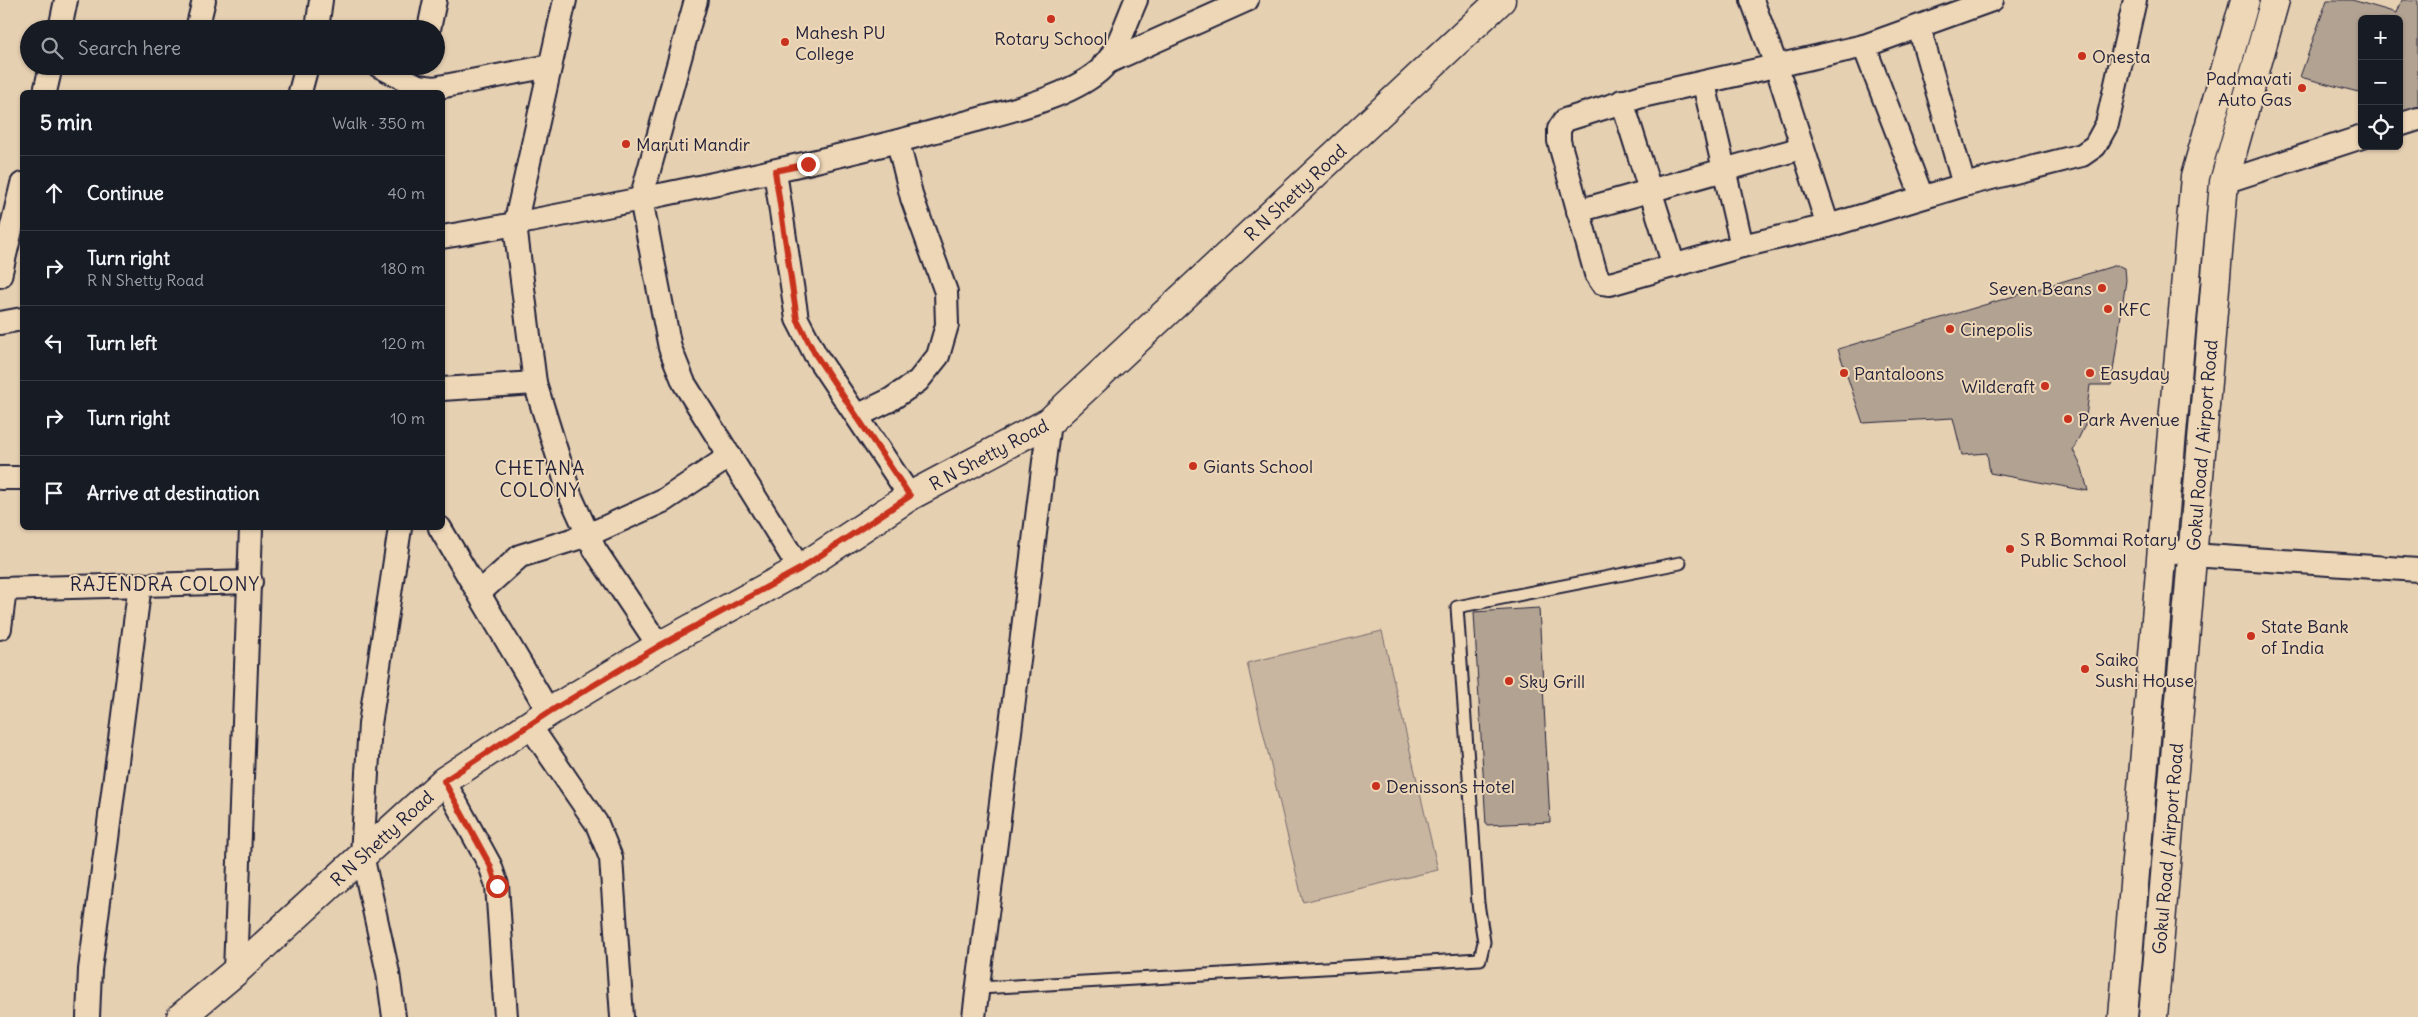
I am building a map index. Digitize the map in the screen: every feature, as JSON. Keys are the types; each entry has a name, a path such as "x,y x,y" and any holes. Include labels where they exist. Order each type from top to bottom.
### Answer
{"main road":[{"name":"R N Shetty Road","path":"181,1017 234,972 444,781 539,719 659,646 800,569 910,496 1049,422 1501,0"},
{"name":"Gokul Road / Airport Road","path":"2123,1017 2195,176 2245,0"},
{"name":"Gokul Road / Airport Road","path":"2153,1017 2224,182 2275,0"}],"street":[{"path":"62,20 66,0"},
{"path":"199,20 204,0"},
{"path":"318,20 321,0"},
{"path":"431,20 435,0"},
{"path":"565,0 515,225 535,382 570,495 595,550 659,646"},
{"path":"696,0 641,199 670,348 684,383 800,569"},
{"path":"445,237 515,225 641,199 775,171 898,142 1002,112 1073,88 1101,70 1116,45 1136,0"},
{"path":"1104,64 1247,0"},
{"path":"1752,0 1776,65 1828,226"},
{"path":"1992,0 1864,46 1622,102 1565,120 1559,129 1559,141 1596,274 1602,283 1610,284 1742,246 1828,226 1964,185 2082,155 2095,146 2107,124 2134,0"},
{"path":"1919,27 1964,185"},
{"path":"1864,46 1922,197"},
{"path":"420,76 434,88 550,66"},
{"path":"45,90 49,75"},
{"path":"301,90 305,75"},
{"path":"1704,84 1742,246"},
{"path":"1622,102 1674,266"},
{"path":"2403,124 2418,119"},
{"path":"2224,182 2358,138"},
{"path":"858,416 890,400 918,381 938,356 947,325 946,292 912,198 898,142"},
{"path":"1578,211 1802,148"},
{"path":"775,171 797,319 815,354 910,496"},
{"path":"0,276 20,192"},
{"path":"0,323 20,319"},
{"path":"445,389 535,382"},
{"path":"974,1017 1049,422"},
{"path":"479,593 520,556 588,535 663,501 730,456"},
{"path":"0,478 20,478"},
{"path":"234,972 251,582 251,530"},
{"path":"394,1017 388,973 362,855 370,724 400,530"},
{"path":"441,530 479,593 539,719 597,824 611,858 622,1017"},
{"path":"2162,550 2192,555 2418,570"},
{"path":"0,628 3,589 251,582"},
{"path":"88,1017 90,970 140,584"},
{"path":"444,781 490,865 497,886 506,1017"}],"lane":[{"path":"979,988 1480,959 1484,942 1478,903 1457,607 1680,563"}],"shaded area":[{"path":"1382,631 1438,870 1303,902 1247,663"}],"building":[{"path":"2327,0 2352,0 2397,13 2402,0 2418,0 2418,113 2403,116 2403,15 2358,15 2358,92 2300,77"},
{"path":"2117,265 2125,268 2126,280 2111,385 2090,385 2085,425 2073,450 2082,468 2088,491 1990,473 1987,453 1962,455 1953,418 1863,423 1838,349"},
{"path":"1539,608 1550,822 1486,825 1474,612"}],"place":[{"name":"Rotary School","path":"1051,19"},
{"name":"Mahesh PU College","path":"785,42"},
{"name":"Onesta","path":"2082,56"},
{"name":"Padmavati Auto Gas","path":"2302,88"},
{"name":"Maruti Mandir","path":"626,144"},
{"name":"Seven Beans","path":"2102,288"},
{"name":"KFC","path":"2108,309"},
{"name":"Cinepolis","path":"1950,329"},
{"name":"Pantaloons","path":"1844,373"},
{"name":"Easyday","path":"2090,373"},
{"name":"Wildcraft","path":"2045,386"},
{"name":"Park Avenue","path":"2068,419"},
{"name":"Giants School","path":"1193,466"},
{"name":"S R Bommai Rotary Public School","path":"2010,549"},
{"name":"State Bank of India","path":"2251,636"},
{"name":"Saiko Sushi House","path":"2085,669"},
{"name":"Sky Grill","path":"1509,681"},
{"name":"Denissons Hotel","path":"1376,786"}],"district":[{"name":"CHETANA COLONY","path":"540,479"},
{"name":"RAJENDRA COLONY","path":"165,584"}],"route":[{"path":"497,886 490,865 444,781 549,712 659,646 800,569 910,496 815,354 797,319 775,171 808,164"}]}
